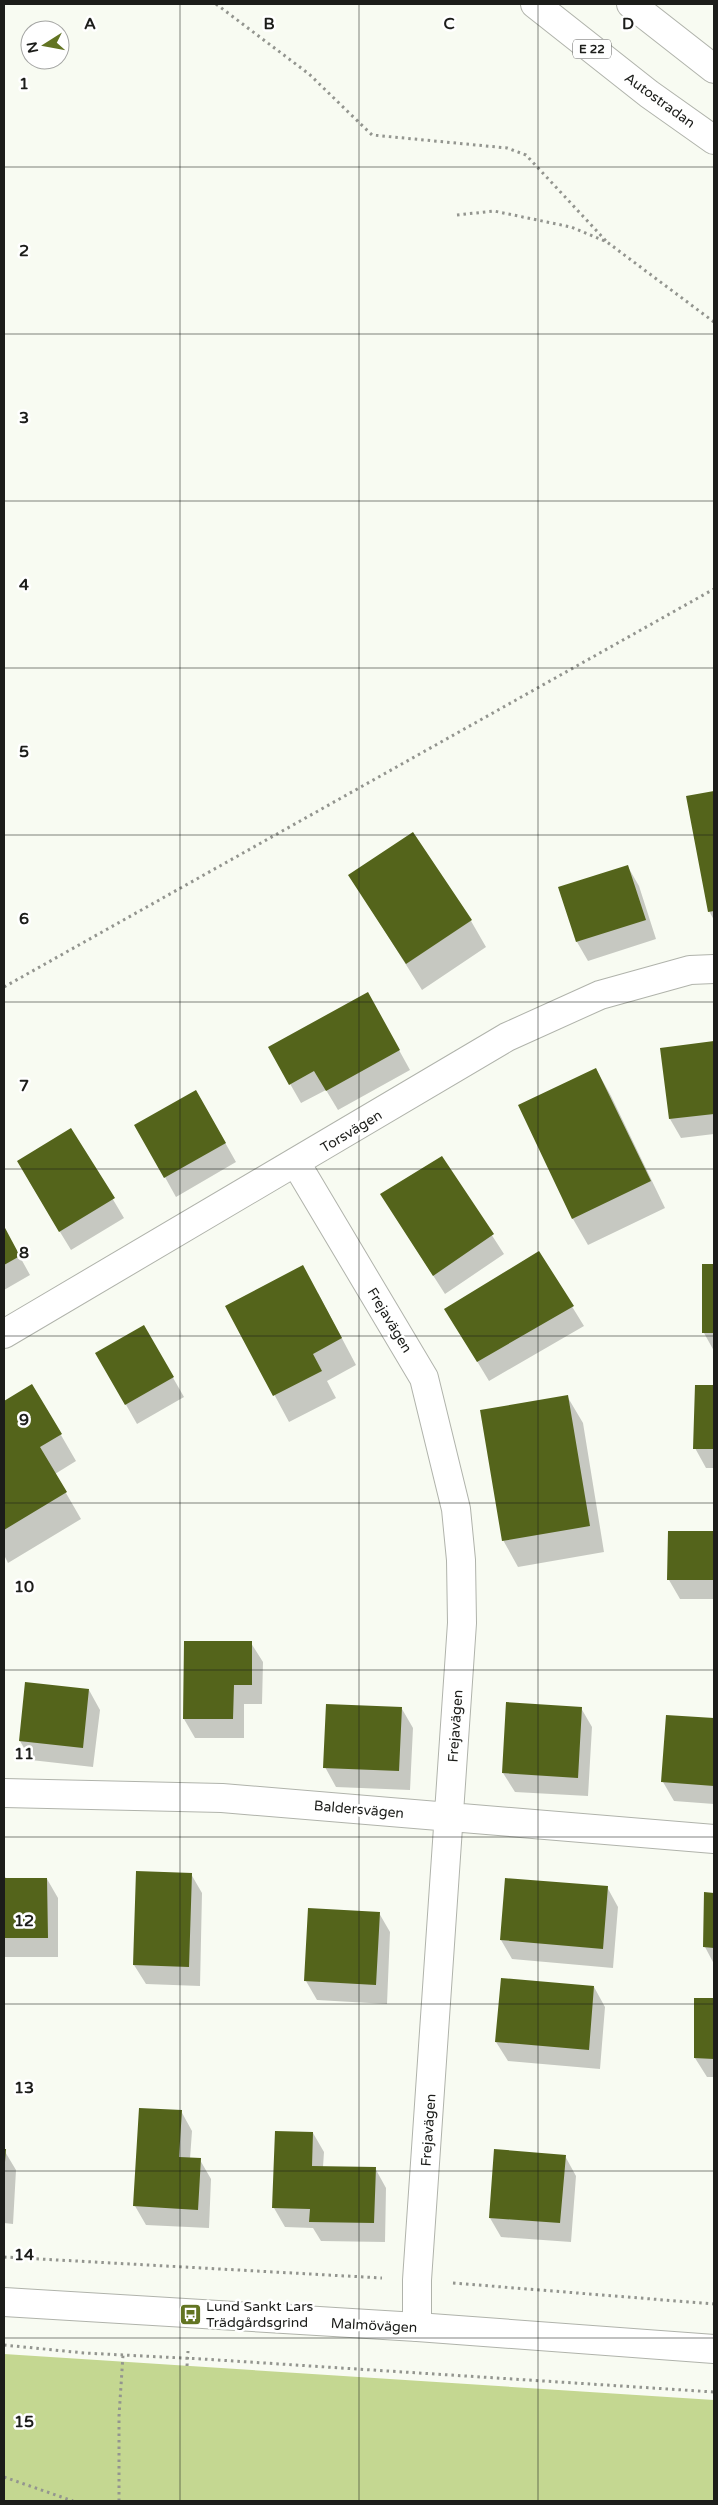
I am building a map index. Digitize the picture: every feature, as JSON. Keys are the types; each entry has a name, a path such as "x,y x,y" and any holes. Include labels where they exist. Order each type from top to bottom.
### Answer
{"main road":[{"name":"Autostradan","path":"535,4 649,94 714,140"},
{"path":"631,4 714,69"},
{"name":"Torsvägen","path":"4,1334 508,1037 600,995 690,970 714,969"},
{"name":"Frejavägen","path":"296,1163 424,1378 456,1509 462,1560 462,1623 417,2280 417,2327"},
{"name":"Baldersvägen","path":"4,1793 222,1798 714,1839"},
{"name":"Malmövägen","path":"4,2302 417,2327 714,2349"}],"path":[{"path":"216,4 309,74 372,135 507,148 526,155 607,242 714,322"},
{"path":"456,215 494,211 571,227 607,242"},
{"path":"4,987 714,589"},
{"path":"4,2257 417,2280 714,2304"},
{"path":"4,2345 123,2355 714,2392"},
{"path":"188,2351 188,2366"},
{"path":"119,2501 119,2416 123,2355"},
{"path":"4,2477 74,2501"}],"green space":[{"path":"4,2354 714,2400 714,2501 4,2501"}],"building":[{"path":"714,791 714,911 708,912 686,796"},
{"path":"413,832 472,920 406,964 348,875"},
{"path":"628,865 646,920 576,942 558,887"},
{"path":"368,992 400,1050 326,1091 314,1071 289,1085 268,1047"},
{"path":"714,1041 714,1114 669,1119 660,1048"},
{"path":"596,1068 651,1181 572,1219 518,1105"},
{"path":"196,1090 226,1143 164,1178 134,1125"},
{"path":"71,1128 115,1198 59,1232 17,1161"},
{"path":"442,1156 494,1234 433,1276 380,1194"},
{"path":"4,1226 20,1256 4,1265"},
{"path":"539,1251 574,1306 477,1362 444,1309"},
{"path":"702,1264 714,1264 714,1333 702,1333"},
{"path":"303,1265 342,1338 313,1354 322,1371 273,1396 225,1306"},
{"path":"144,1325 174,1377 125,1405 95,1353"},
{"path":"32,1384 62,1434 40,1447 67,1492 4,1530 4,1401"},
{"path":"695,1385 714,1385 714,1449 693,1449"},
{"path":"568,1395 590,1526 502,1541 480,1410"},
{"path":"668,1531 714,1531 714,1580 667,1580"},
{"path":"184,1641 252,1641 252,1685 234,1685 233,1719 183,1719"},
{"path":"25,1682 89,1689 83,1748 19,1741"},
{"path":"506,1702 582,1707 578,1778 502,1773"},
{"path":"326,1704 402,1707 399,1771 323,1768"},
{"path":"666,1715 714,1718 714,1786 661,1782"},
{"path":"136,1871 192,1873 189,1967 133,1965"},
{"path":"4,1878 47,1878 48,1938 4,1938"},
{"path":"505,1878 608,1886 603,1949 500,1940"},
{"path":"704,1892 714,1893 714,1948 703,1947"},
{"path":"308,1908 380,1912 376,1985 304,1981"},
{"path":"501,1978 594,1986 589,2050 495,2042"},
{"path":"694,1998 714,1998 714,2059 694,2058"},
{"path":"139,2108 182,2110 179,2157 201,2158 198,2210 133,2206"},
{"path":"275,2131 313,2132 312,2166 376,2167 374,2223 309,2222 310,2209 272,2208"},
{"path":"4,2149 6,2149 5,2162 4,2162"},
{"path":"494,2149 566,2155 560,2223 489,2218"}],"place":[{"name":"Lund Sankt Lars Trädgårdsgrind","path":"190,2314"}]}
